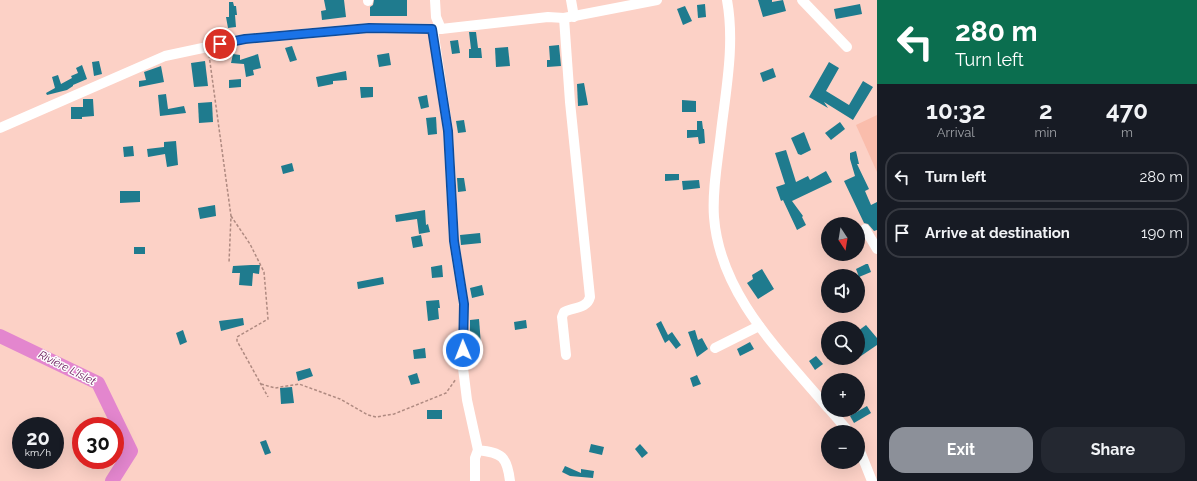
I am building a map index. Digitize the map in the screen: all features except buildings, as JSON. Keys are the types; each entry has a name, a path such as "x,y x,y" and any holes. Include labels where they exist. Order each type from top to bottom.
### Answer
{"street":[{"path":"435,0 448,131 454,241 464,304 464,368 467,400 478,450 475,458 475,481"},
{"path":"571,0 574,17"},
{"path":"0,128 165,56 245,39 369,28 437,29 548,16 564,18 657,0"},
{"path":"727,0 730,16 730,58 714,192 714,216 718,242 726,270 742,302 759,326 821,400"},
{"path":"802,0 846,47"},
{"path":"564,18 570,102 590,297 589,302 584,306 564,312 562,317 566,355"},
{"path":"865,229 876,247"},
{"path":"715,348 759,326"},
{"path":"836,417 843,425"},
{"path":"478,450 497,452 506,462 510,481"},
{"path":"865,464 872,481"}],"path":[{"path":"208,47 231,216 229,263"},
{"path":"231,216 250,244 264,272 268,319 237,337 237,341 268,397"},
{"path":"261,384 275,388 300,384 340,399 368,415 376,416 394,414 446,393 464,368"}],"shaded area":[{"path":"877,115 877,172 856,125"}],"waterway":[{"name":"Rivière L'Islet","path":"0,336 98,383 131,451 112,481"}],"route":[{"path":"220,44 245,39 369,28 432,29 445,104 448,131 448,154 454,241 464,304 463,350"}]}
